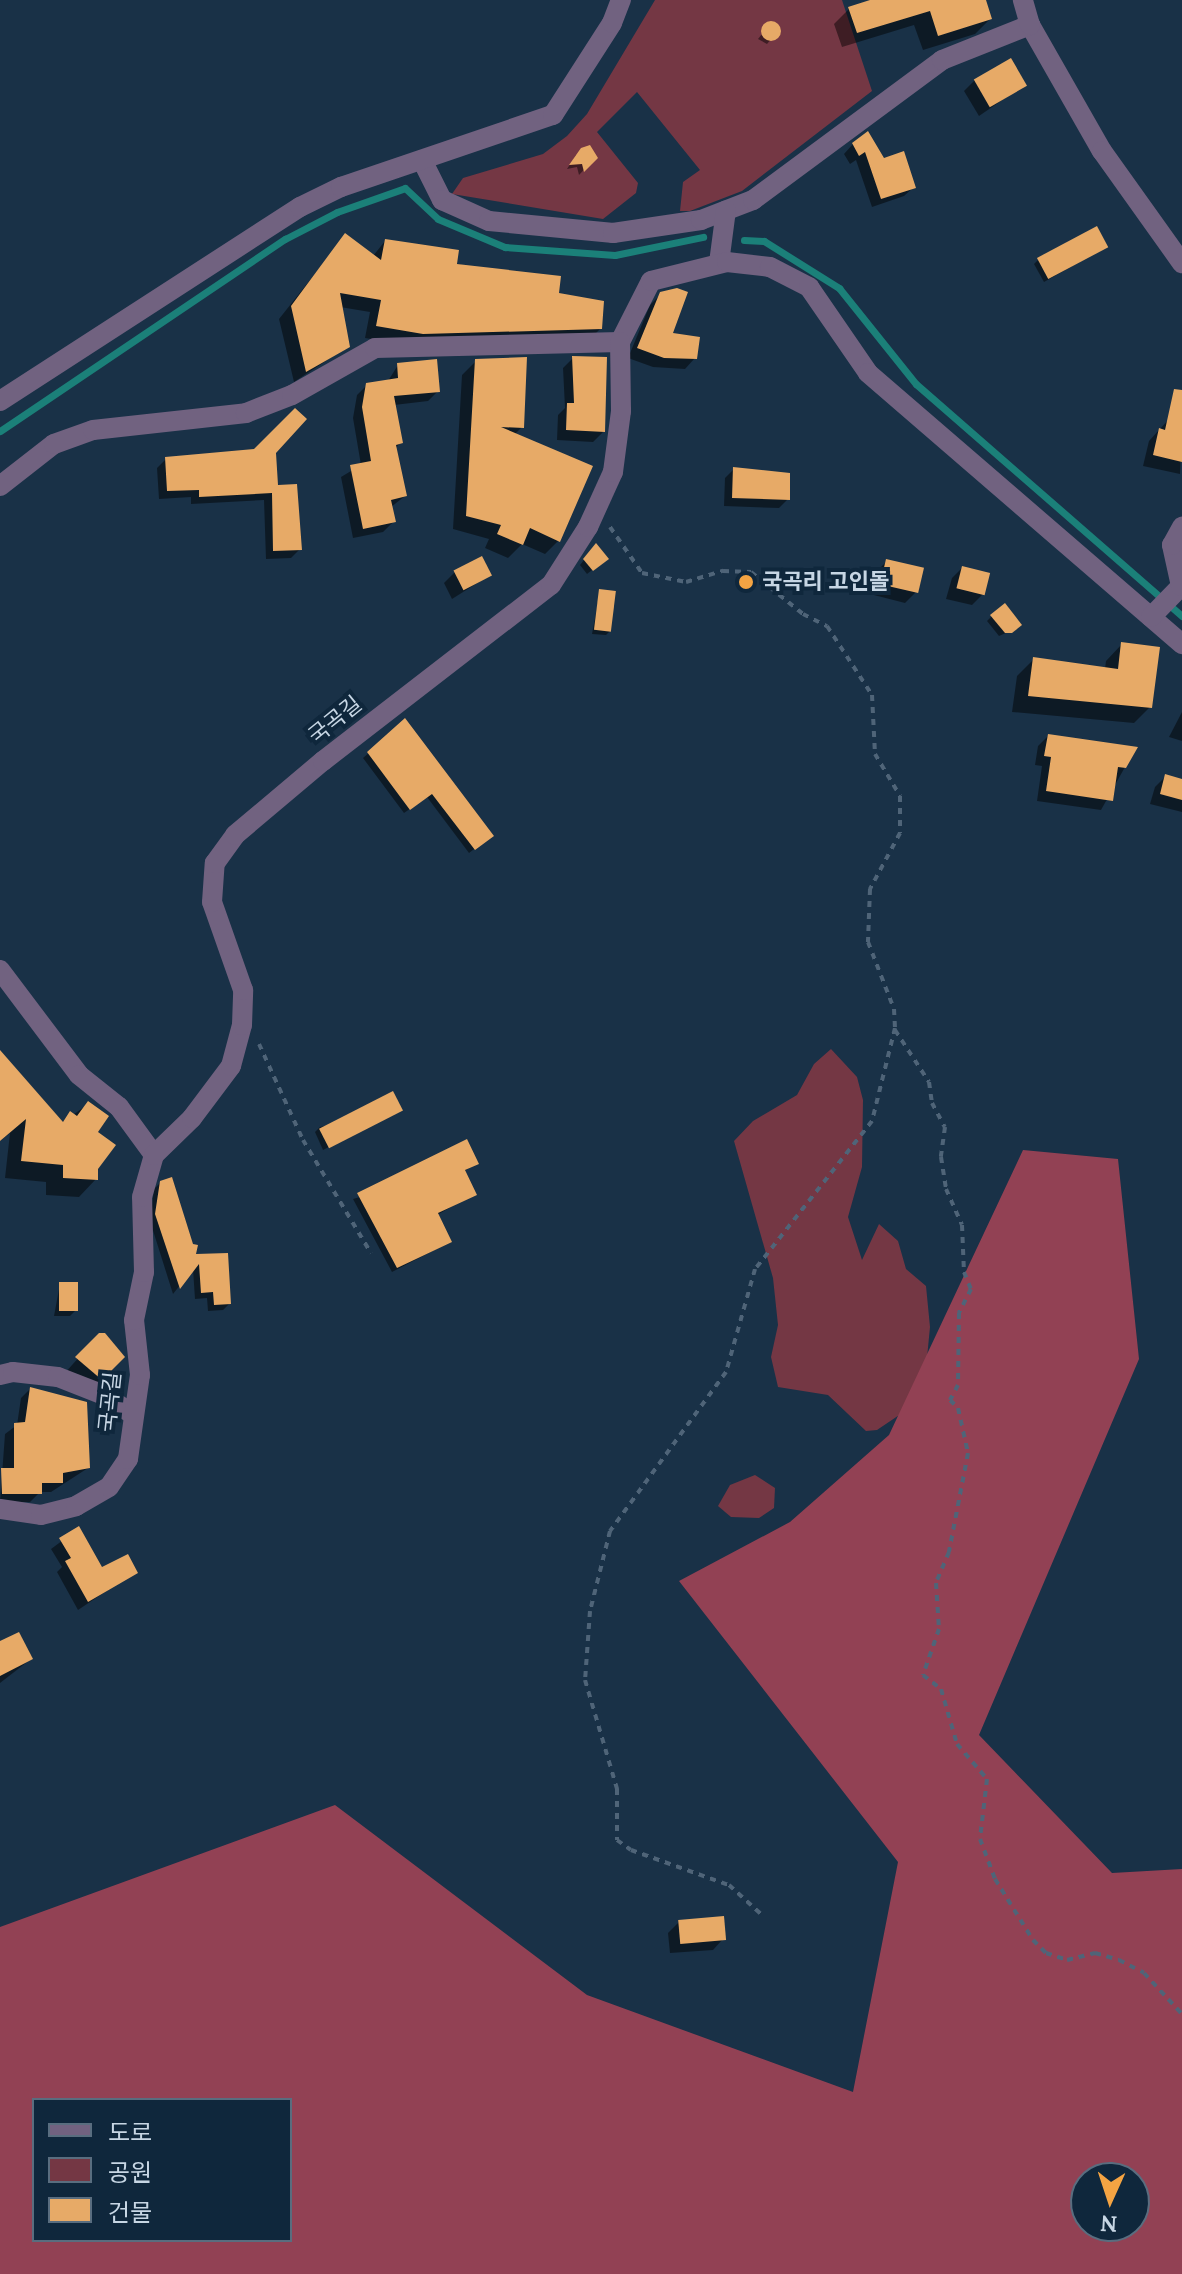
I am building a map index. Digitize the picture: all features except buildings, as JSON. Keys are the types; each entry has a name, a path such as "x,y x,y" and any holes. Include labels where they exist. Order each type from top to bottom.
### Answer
{"street":[{"path":"0,401 300,207 341,187 553,115 612,23 621,0"},
{"path":"1023,0 1030,25 1102,151 1182,263"},
{"path":"422,160 442,200 489,221 613,233 701,220 753,200 942,60 1030,25"},
{"path":"719,263 726,210"},
{"path":"0,486 54,444 93,430 246,413 292,395 375,348 620,342 651,281 719,263 770,267 809,287 868,373 1153,615 1182,644"},
{"name":"국곡길","path":"0,1509 41,1515 76,1506 109,1487 128,1459 140,1375 134,1320 144,1272 142,1197 154,1155 192,1118 231,1066 242,1013 243,990 212,902 215,863 235,835 323,761 551,585 597,508 613,472 621,411 620,342"},
{"path":"1153,615 1181,586 1172,545 1182,527"},
{"path":"0,970 79,1075 119,1107 154,1155"},
{"path":"0,1375 13,1372 58,1377 104,1395 134,1415"}],"path":[{"path":"597,508 642,573 686,582 723,571 751,572 803,614 827,626 872,695 875,754 900,796 900,833 870,889 868,942 894,1009 895,1028 872,1121 755,1269 726,1372 610,1531 590,1611 585,1680 617,1789 617,1840 631,1850 729,1885 762,1915"},
{"path":"242,1013 303,1140 371,1253"},
{"path":"895,1028 929,1082 932,1103 945,1127 941,1157 946,1189 962,1225 967,1254 964,1272 971,1289 959,1313 958,1385 950,1400 958,1408 968,1453 949,1552 936,1583 939,1629 923,1675 941,1689 957,1744 987,1779 980,1839 995,1879 1033,1940 1046,1953 1067,1960 1095,1953 1119,1960 1144,1973 1182,2014"}],"green space":[{"path":"655,0 842,0 872,91 742,191 690,211 680,211 683,182 700,170 637,92 597,132 638,183 636,193 603,219 452,194 463,178 543,154 567,136 587,114"},
{"path":"831,1049 857,1077 863,1100 862,1167 848,1217 862,1260 879,1224 898,1241 906,1269 926,1286 930,1327 923,1399 877,1430 866,1431 828,1395 778,1387 771,1357 778,1325 773,1278 734,1141 753,1121 797,1095 814,1064"},
{"path":"755,1475 775,1488 774,1508 759,1518 731,1517 718,1506 730,1485"}],"shaded area":[{"path":"1023,1150 1118,1159 1139,1359 979,1735 1112,1873 1182,1869 1182,2274 0,2274 0,1927 335,1805 587,1995 853,2092 898,1862 679,1581 790,1522 889,1435"}],"waterway":[{"path":"0,431 285,239 337,212 405,188 438,219 505,247 615,255 703,237"},
{"path":"744,240 764,241 839,288 916,384 1182,616"}],"place":[{"name":"국곡리 고인돌","path":"746,582"}]}
